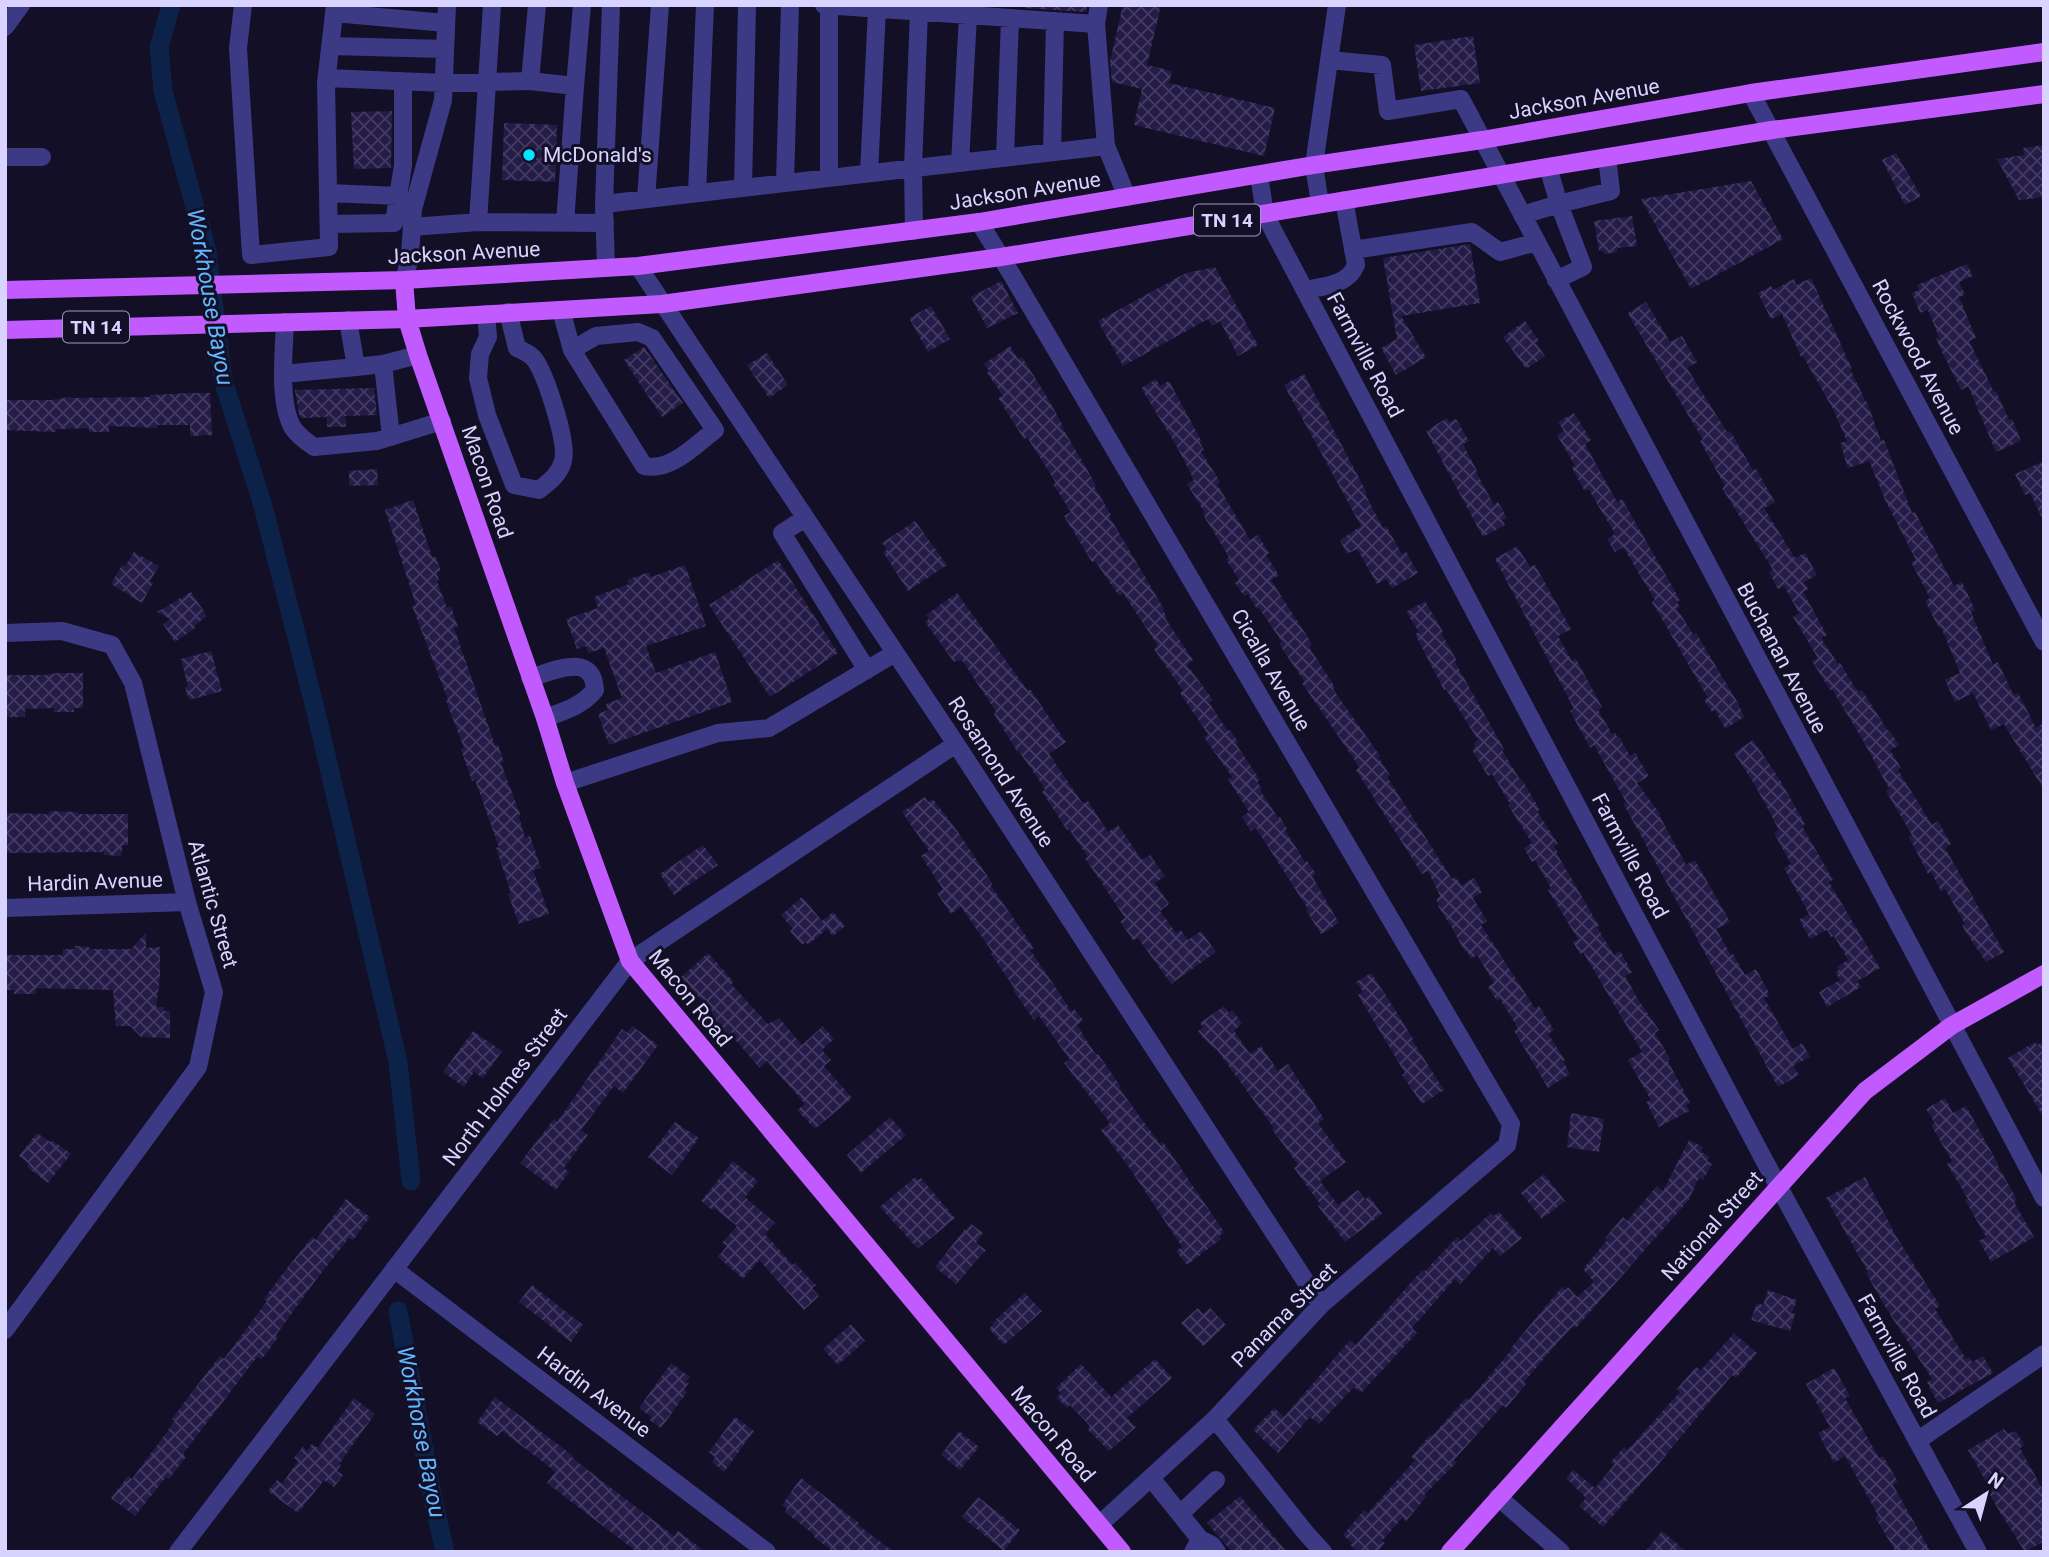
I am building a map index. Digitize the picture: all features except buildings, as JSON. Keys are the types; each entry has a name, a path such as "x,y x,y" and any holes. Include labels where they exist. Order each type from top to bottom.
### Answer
{"main road":[{"name":"Jackson Avenue","path":"5,290 404,280 638,266 979,222 1751,93 2044,52"},
{"name":"TN 14","path":"5,330 407,319 662,304 1002,257 1772,130 2044,94"},
{"name":"Macon Road","path":"404,280 407,319 418,355 545,718 565,783 630,961 1122,1552"},
{"name":"National Street","path":"1450,1552 1865,1091 1951,1026 2044,974"}],"street":[{"path":"5,27 21,5"},
{"path":"243,5 238,48 251,255 329,247 327,78 334,9 446,14 443,100 413,209 410,257 404,280"},
{"path":"478,222 492,5"},
{"path":"530,81 537,5"},
{"path":"565,223 582,5"},
{"path":"606,268 604,204 611,5"},
{"path":"646,199 660,5"},
{"path":"697,193 705,5"},
{"path":"743,188 747,5"},
{"path":"785,183 790,5"},
{"path":"829,178 827,5 1096,24"},
{"path":"1099,5 1096,24 1107,146 1127,197"},
{"path":"1320,204 1314,165 1337,5"},
{"path":"869,173 877,9"},
{"path":"914,231 919,12"},
{"path":"960,163 968,15"},
{"path":"1005,158 1010,18"},
{"path":"1052,152 1055,21"},
{"path":"330,46 445,50"},
{"name":"Buchanan Avenue","path":"1329,60 1382,65 1388,111 1461,99 2044,1198"},
{"path":"327,78 444,83 530,81 575,86"},
{"path":"329,224 394,223 403,165 403,81"},
{"name":"Rockwood Avenue","path":"1751,93 2044,642"},
{"path":"604,204 1107,146"},
{"path":"5,157 42,157"},
{"path":"1522,215 1611,191 1607,158"},
{"path":"1548,167 1583,267 1556,280"},
{"name":"Farmville Road","path":"1259,175 1265,214 1778,1186 1978,1552"},
{"path":"329,193 399,196"},
{"path":"1306,290 1344,281 1353,273 1356,265 1344,201"},
{"path":"412,227 478,222 605,223"},
{"name":"Cicalla Avenue","path":"979,222 1511,1124 1507,1145"},
{"path":"1353,250 1472,232 1500,252 1537,242"},
{"name":"Rosamond Avenue","path":"638,266 956,744 1321,1305"},
{"path":"561,310 572,350 644,466 654,468 678,459 715,430 652,338 638,332 596,336 572,350"},
{"path":"486,314 488,337 480,354 478,378 487,415 514,485 539,489 556,477 564,458 559,424 540,369 533,357 516,348 508,312"},
{"path":"348,320 356,367"},
{"path":"285,322 285,400 291,425 314,447 377,441 442,421"},
{"path":"665,355 688,343"},
{"path":"283,374 383,364 418,355"},
{"path":"383,364 391,437"},
{"path":"805,518 782,533 867,670"},
{"name":"Atlantic Street","path":"5,633 62,631 112,645 133,683 187,902 214,992 198,1067 5,1330"},
{"path":"565,783 718,733 769,728 895,653"},
{"path":"530,678 569,666 589,671 594,680 595,690 588,699 573,708 545,718"},
{"name":"North Holmes Street","path":"178,1552 630,961 956,744"},
{"name":"Hardin Avenue","path":"5,908 187,902"},
{"name":"Panama Street","path":"1099,1525 1215,1419 1321,1305 1507,1145"},
{"name":"Hardin Avenue","path":"394,1269 767,1552"},
{"path":"1917,1441 2044,1354"},
{"path":"1215,1419 1323,1552"},
{"path":"1151,1478 1180,1514 1196,1545 1212,1545 1217,1552"},
{"path":"1180,1514 1216,1480"},
{"path":"1498,1497 1561,1552"}],"waterway":[{"name":"Workhouse Bayou","path":"171,5 159,47 163,91 207,251 223,380 263,506 315,708 398,1062 411,1181"},
{"name":"Workhorse Bayou","path":"398,1311 445,1552"}],"place":[{"name":"McDonald's","path":"529,155"}]}
